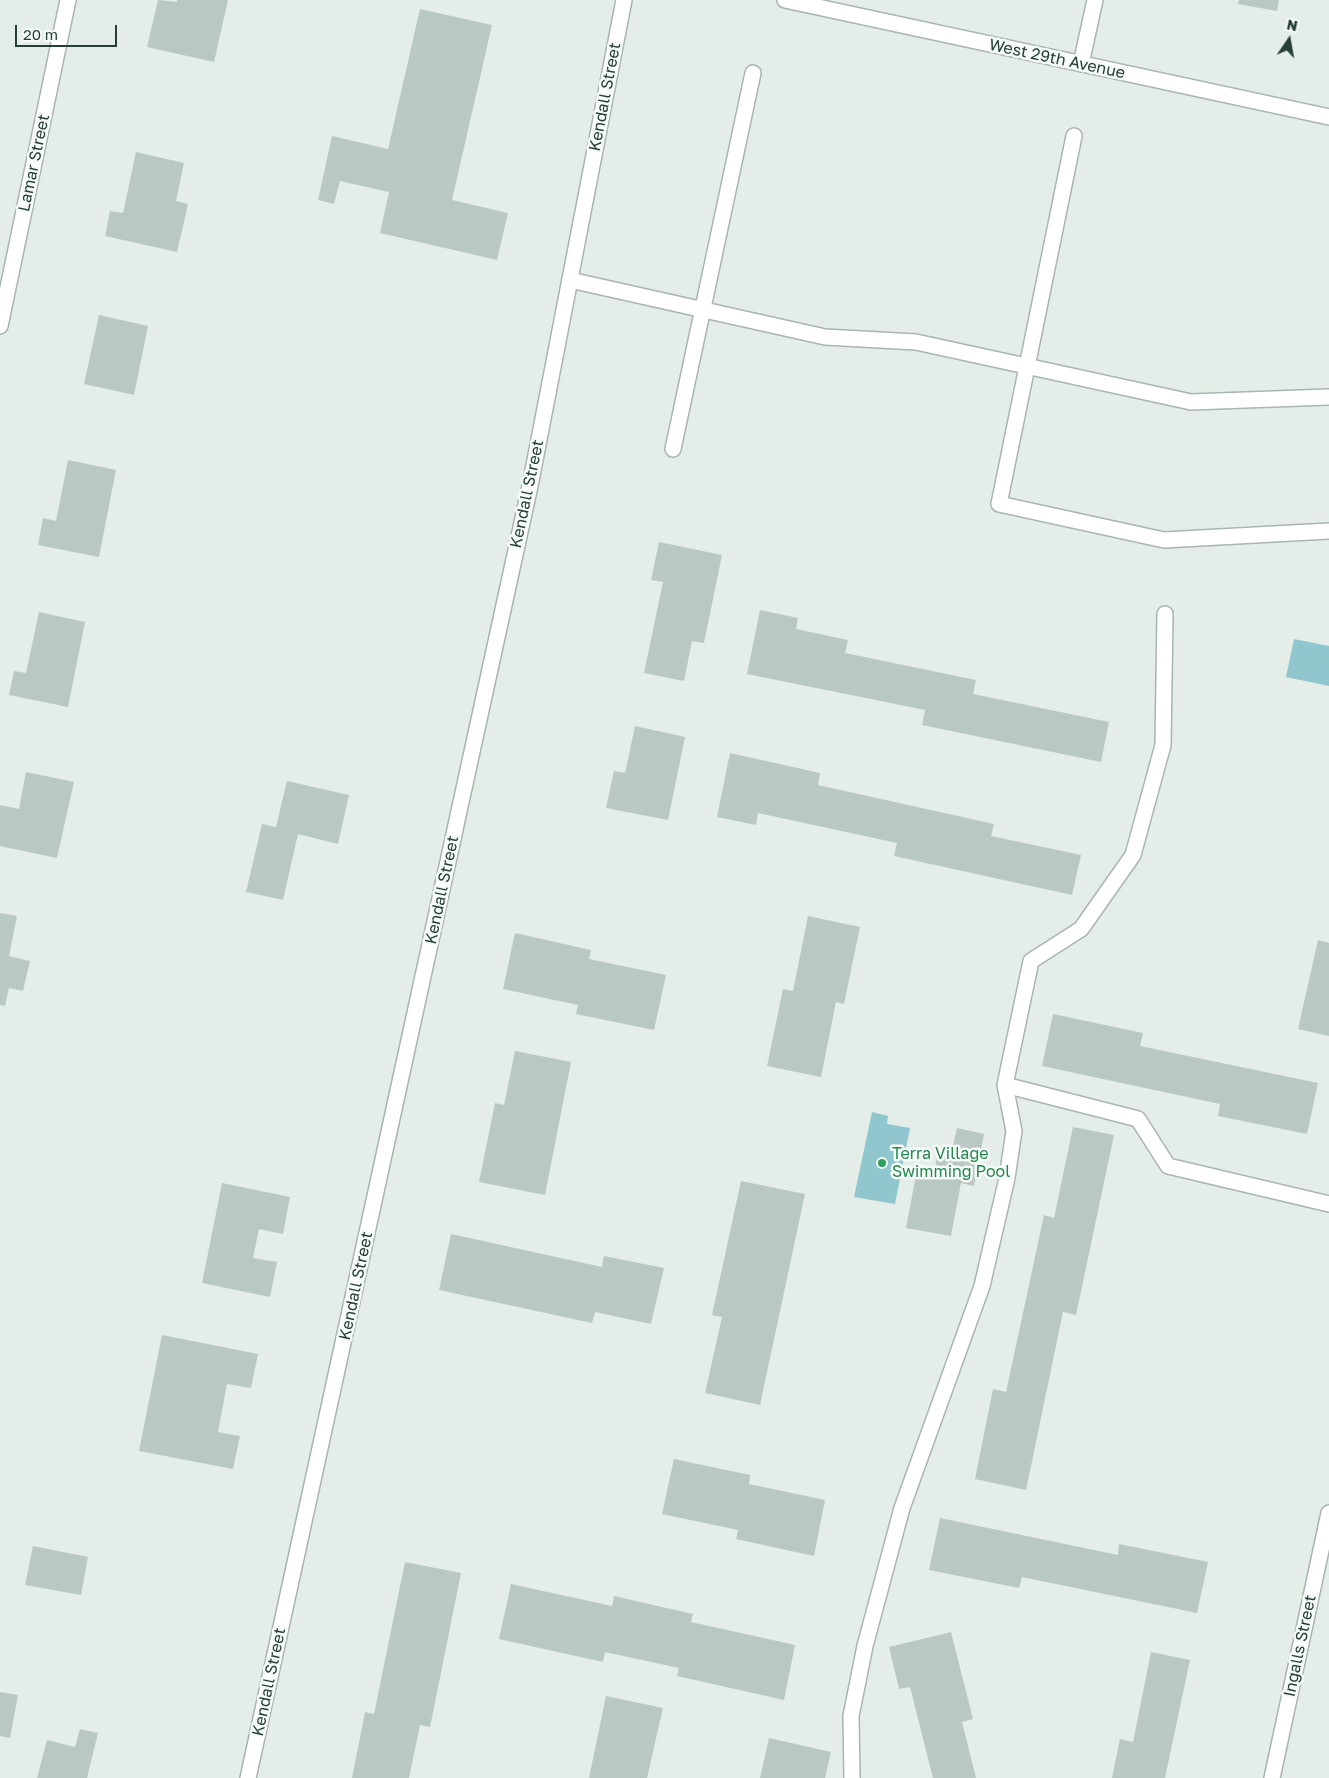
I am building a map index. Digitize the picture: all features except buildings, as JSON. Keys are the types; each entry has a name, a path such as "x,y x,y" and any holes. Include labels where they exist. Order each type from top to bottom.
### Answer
{"street":[{"name":"Lamar Street","path":"0,326 68,0"},
{"name":"Kendall Street","path":"248,1778 530,486 624,0"},
{"name":"West 29th Avenue","path":"785,0 1329,117"},
{"path":"1081,64 1095,0"},
{"path":"673,449 701,309 753,73"},
{"path":"1074,136 999,504 1164,540 1329,531"},
{"path":"570,280 825,337 916,342 1191,402 1329,397"},
{"path":"852,1778 851,1716 865,1646 902,1508 982,1286 1007,1178 1014,1131 1005,1085 1031,961 1081,929 1133,855 1163,745 1165,614"},
{"path":"1005,1085 1138,1119 1168,1166 1329,1204"},
{"name":"Ingalls Street","path":"1272,1778 1329,1513"}],"water":[{"path":"1294,639 1329,646 1329,686 1286,677"},
{"name":"Terra Village Swimming Pool","path":"872,1112 888,1116 887,1124 910,1128 895,1204 854,1197"}],"place":[{"name":"Terra Village Swimming Pool","path":"882,1163"}]}
